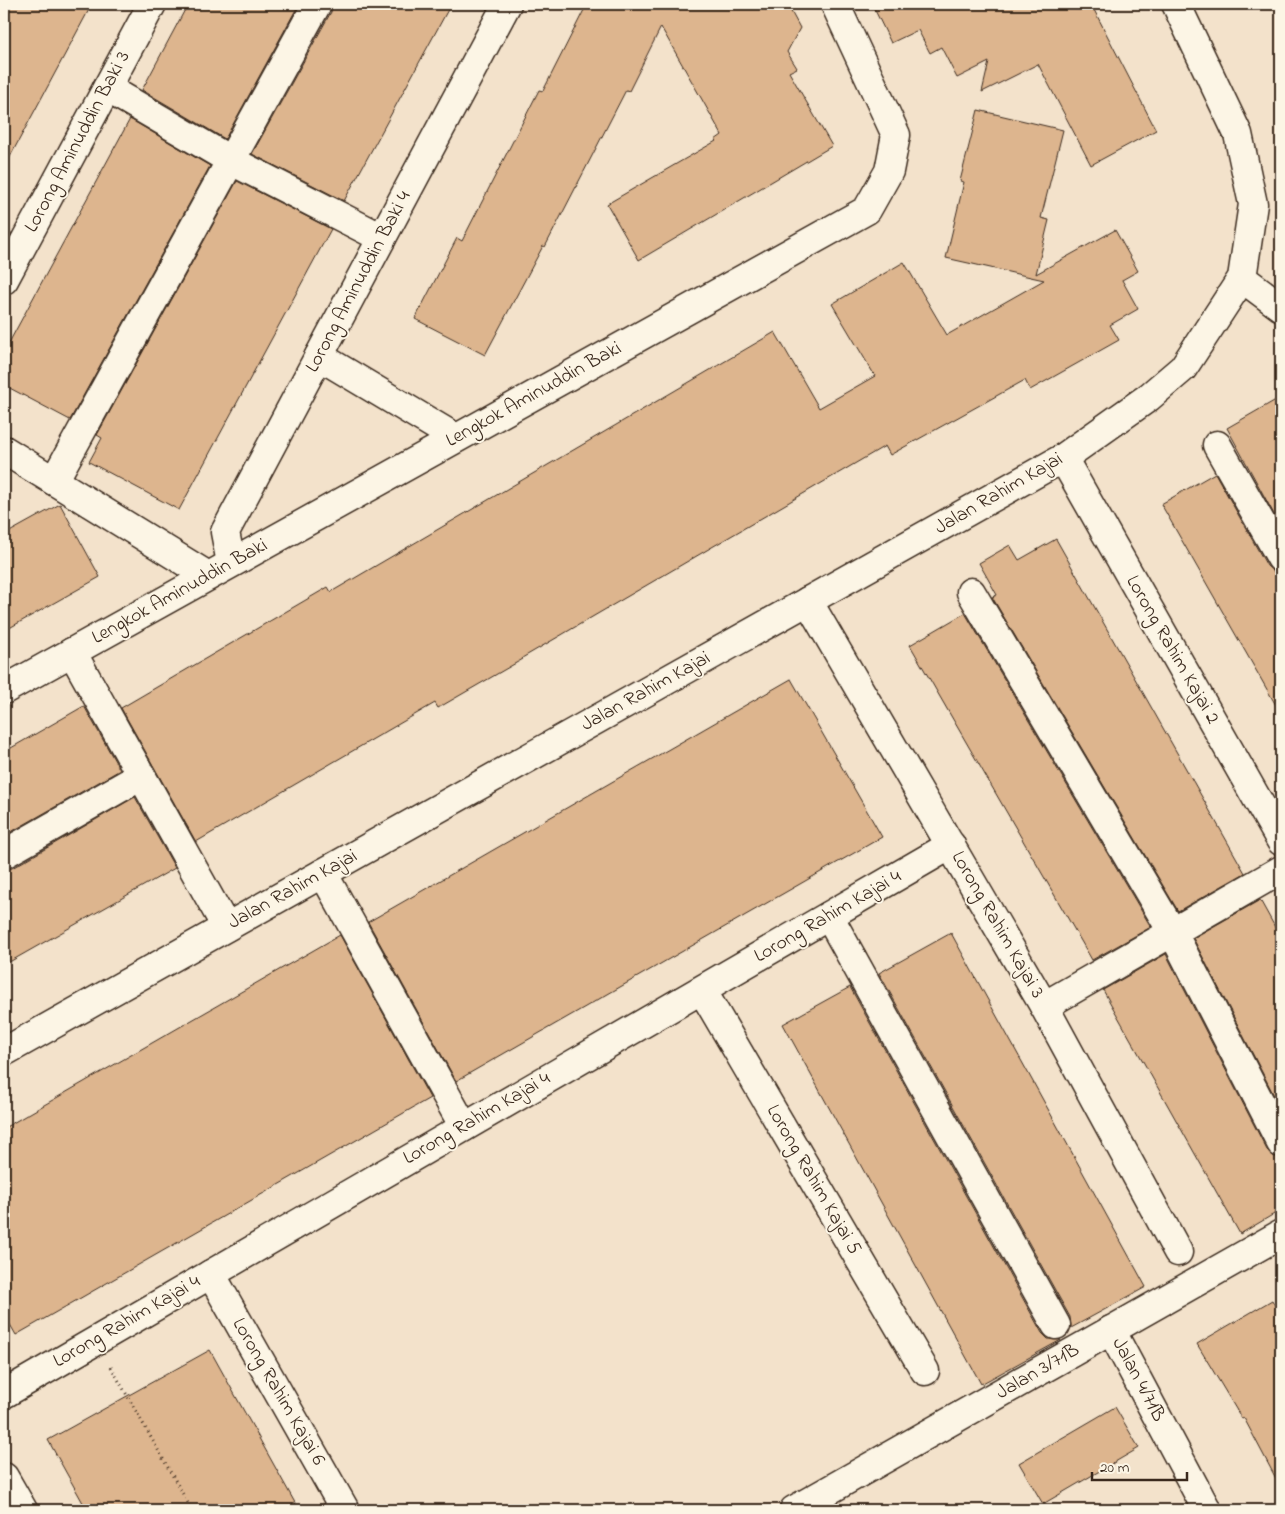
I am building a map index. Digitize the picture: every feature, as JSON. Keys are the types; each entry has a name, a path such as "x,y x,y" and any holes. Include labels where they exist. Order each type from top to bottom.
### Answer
{"street":[{"name":"Lorong Aminuddin Baki 3","path":"8,262 107,88 152,4"},
{"path":"54,481 317,4"},
{"name":"Lorong Aminuddin Baki 4","path":"220,570 225,532 507,4"},
{"name":"Lengkok Aminuddin Baki","path":"4,690 867,210 889,171 896,135 836,4"},
{"path":"1176,4 1238,134 1253,204 1242,278 1281,307"},
{"path":"107,88 230,160 382,238"},
{"name":"Jalan Rahim Kajai","path":"4,1052 1063,458 1149,397 1183,368 1242,278"},
{"path":"319,356 456,438"},
{"path":"1218,445 1281,558"},
{"path":"4,450 54,481 220,570"},
{"name":"Lorong Rahim Kajai 2","path":"1063,458 1281,841"},
{"path":"971,592 1173,933 1281,1143"},
{"name":"Lorong Rahim Kajai 3","path":"808,601 1044,1006 1178,1252"},
{"path":"72,652 226,927"},
{"path":"4,854 141,776"},
{"name":"Lorong Rahim Kajai 4","path":"4,1394 951,845"},
{"path":"1044,1006 1281,870"},
{"path":"322,873 464,1127"},
{"path":"829,916 1056,1325"},
{"name":"Lorong Rahim Kajai 5","path":"702,990 924,1371"},
{"name":"Jalan 3/71B","path":"794,1510 1281,1234"},
{"name":"Lorong Rahim Kajai 6","path":"211,1274 345,1510"},
{"name":"Jalan 4/71B","path":"1112,1330 1207,1510"},
{"path":"4,1477 23,1510"}],"path":[{"path":"96,1340 192,1510"}],"building":[{"path":"4,4 92,4 4,168"},
{"path":"188,4 299,4 225,139 142,90"},
{"path":"333,4 451,4 344,201 252,154 331,12"},
{"path":"587,4 787,4 800,28 787,52 797,68 789,72 832,146 639,260 607,204 716,141 722,135 661,27 629,91 626,90 545,247 543,246 485,355 415,319 457,238 462,241 539,90 543,91"},
{"path":"872,4 1091,4 1156,130 1091,165 1038,64 982,92 989,62 957,78 941,47 930,53 918,30 891,43"},
{"path":"978,110 1063,130 1041,218 1049,220 1036,274 1115,230 1138,271 1122,280 1138,309 1110,325 1119,340 1030,390 1025,380 890,455 885,446 438,708 435,703 196,842 121,708 328,587 331,592 775,332 819,408 875,376 832,304 904,262 947,335 1044,280 946,258 964,182 960,181"},
{"path":"130,119 210,166 70,420 4,385 4,352"},
{"path":"237,181 331,229 179,510 89,462 102,438 97,435"},
{"path":"1281,397 1281,527 1227,428"},
{"path":"1215,473 1267,566 1274,572 1281,574 1281,714 1161,504"},
{"path":"60,504 100,577 4,631 4,535"},
{"path":"1056,539 1245,873 1178,911 992,597 997,595 979,563 1010,545 1019,560"},
{"path":"965,613 1151,927 1092,960 910,645"},
{"path":"791,679 882,837 456,1081 368,922"},
{"path":"84,706 120,770 4,836 4,752"},
{"path":"135,797 175,868 4,965 4,870 12,868"},
{"path":"1260,900 1281,938 1281,1109 1193,938"},
{"path":"951,933 1146,1287 1071,1328 1070,1317 879,973"},
{"path":"340,935 430,1098 16,1335 4,1314 4,1128"},
{"path":"1166,954 1267,1150 1273,1156 1281,1158 1281,1210 1240,1234 1103,990"},
{"path":"850,987 1042,1333 1048,1339 1061,1340 981,1384 783,1024"},
{"path":"1272,1300 1281,1316 1281,1488 1244,1418 1242,1419 1197,1344"},
{"path":"210,1350 299,1510 87,1510 48,1440"},
{"path":"1115,1407 1139,1448 1043,1504 1019,1463"}]}
